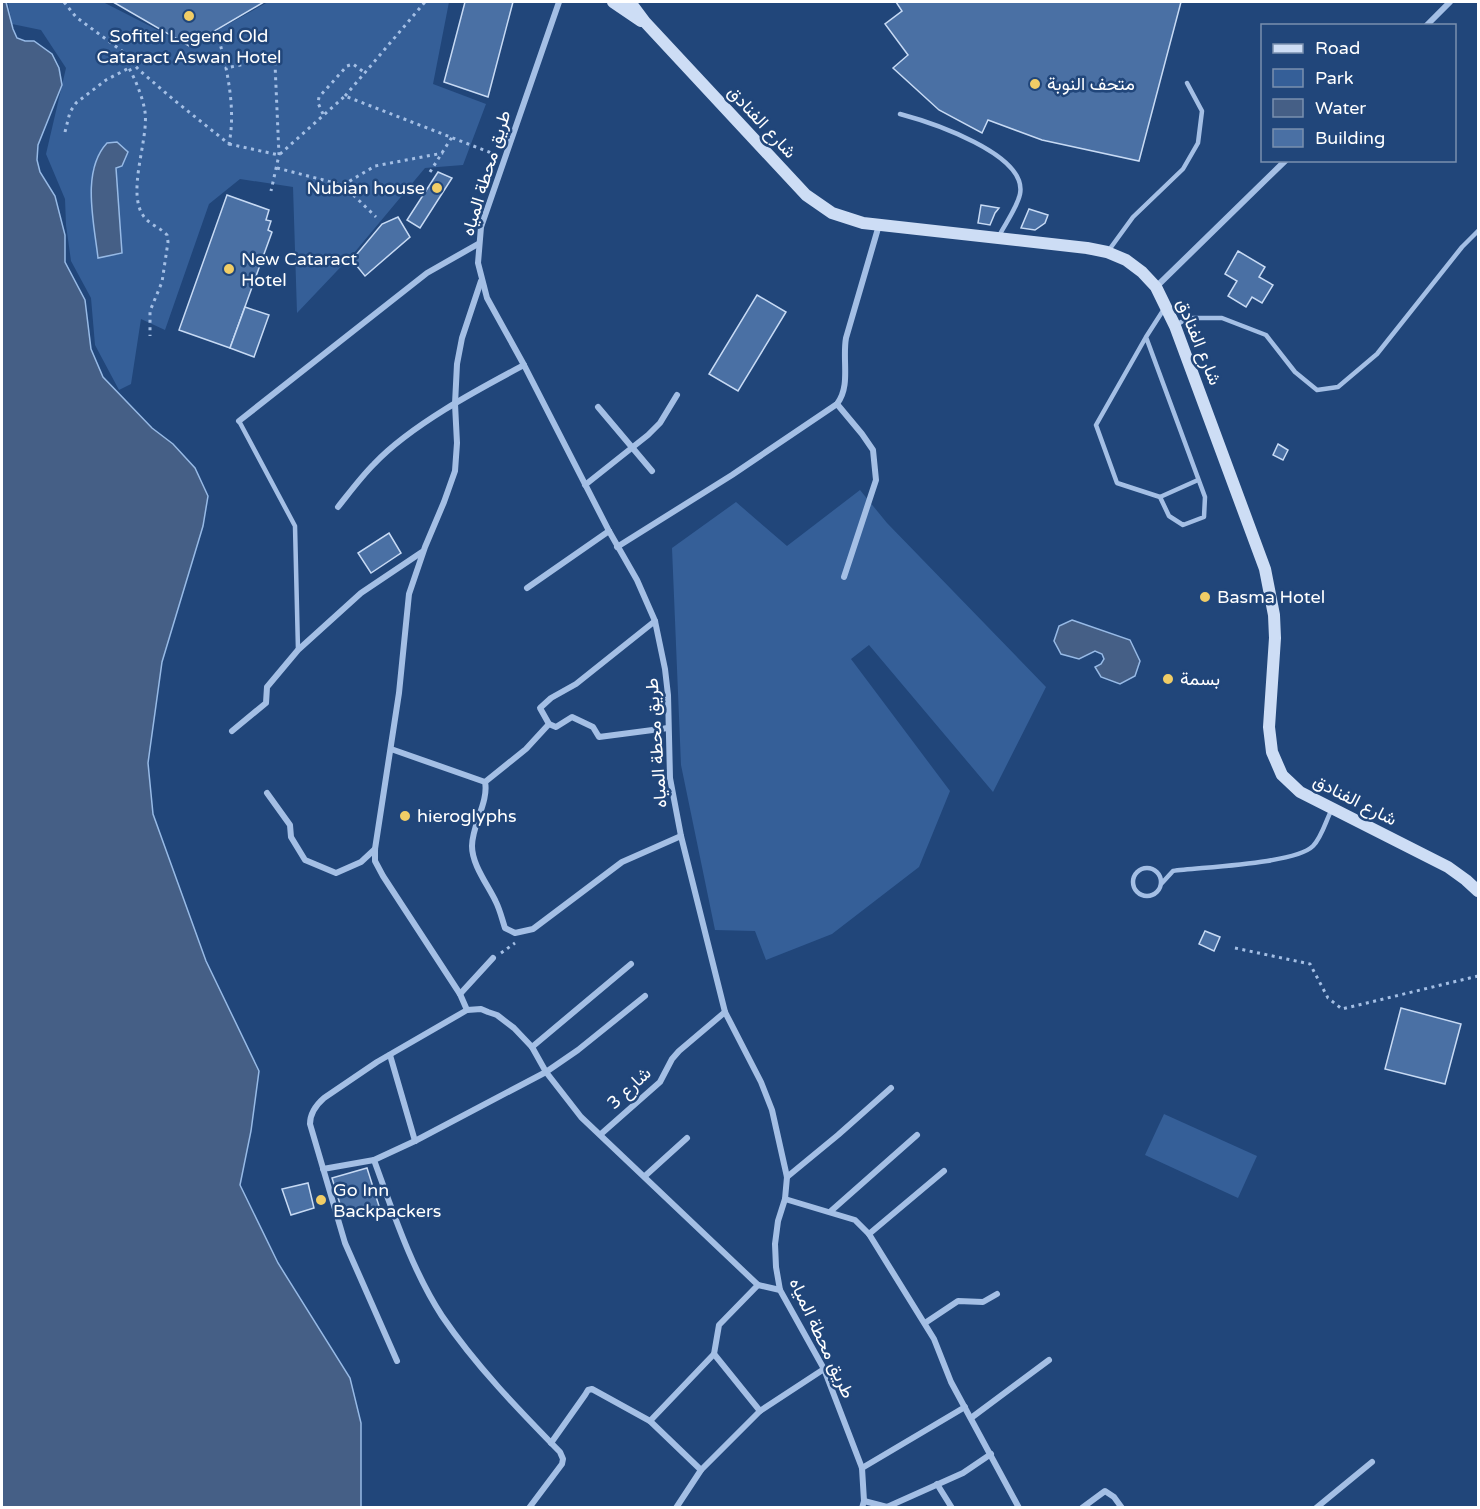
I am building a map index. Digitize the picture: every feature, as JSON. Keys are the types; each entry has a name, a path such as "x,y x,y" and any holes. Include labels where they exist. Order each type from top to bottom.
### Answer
{"street":[{"name":"طريق محطة المياه","path":"559,2 481,227 478,244 481,280 495,314 647,600 655,621 665,669 670,778 681,836 725,1012 761,1082 772,1110 787,1177 785,1199 778,1221 775,1244 780,1290 824,1369 862,1468 863,1504"},
{"name":"شارع الفنادق","path":"613,2 645,22"},
{"name":"شارع الفنادق","path":"630,2 645,22 806,195 818,205 847,219 879,225 1107,252 1134,266 1156,286 1175,326 1265,569 1272,603 1275,638 1269,727 1272,752 1282,775 1300,792 1448,867 1479,891"},
{"path":"1428,24 1450,2"},
{"path":"1156,286 1284,162"},
{"path":"617,547 732,475 837,404 845,389 843,352 846,338 879,225"},
{"path":"239,421 427,273 478,244"},
{"path":"467,1010 460,994 383,876 375,861 375,849 399,693 409,594 455,471 457,364 462,338 481,280"},
{"path":"338,507 374,463 411,433 455,404 524,365"},
{"path":"585,485 660,423 677,395"},
{"path":"837,404 873,450 876,480 844,577"},
{"path":"598,407 652,471"},
{"path":"527,588 609,531"},
{"path":"232,732 266,704 267,687 298,650 361,593 423,552"},
{"path":"655,621 576,684 551,698 540,708 549,724 556,727 572,717 593,727 599,737 668,728"},
{"path":"485,782 526,749 549,724"},
{"path":"391,749 485,782"},
{"path":"485,782 486,791 473,835 472,849 476,863 498,904 505,928 515,933 533,929 622,862 640,852 681,836"},
{"path":"267,792 290,825 291,837 304,860 336,873 361,862 375,849"},
{"path":"460,994 494,958"},
{"path":"532,1047 631,964"},
{"path":"323,1169 374,1160 546,1072 578,1050 645,996"},
{"path":"397,1361 345,1243 310,1125 312,1113 324,1098 390,1055 467,1010 481,1010 497,1015 514,1028 532,1047 546,1072 581,1117 758,1285 780,1290"},
{"name":"شارع 3","path":"600,1134 660,1082 679,1051 725,1012"},
{"path":"390,1055 415,1141"},
{"path":"787,1177 891,1088"},
{"path":"831,1211 917,1135"},
{"path":"645,1176 687,1138"},
{"path":"374,1160 397,1223 442,1315 490,1379 560,1452 563,1459 562,1464 529,1508"},
{"path":"869,1234 944,1171"},
{"path":"785,1199 855,1220 869,1234 939,1348 951,1382 1019,1508"},
{"path":"650,1422 714,1354 719,1325 758,1285"},
{"path":"924,1323 958,1301 982,1302 997,1294"},
{"path":"714,1354 760,1411"},
{"path":"971,1418 1049,1360"},
{"path":"676,1508 701,1470 760,1411 824,1369"},
{"path":"551,1443 588,1390 596,1392 650,1422 701,1470"},
{"path":"862,1468 965,1407"},
{"path":"863,1504 887,1507 963,1473 991,1454"},
{"path":"1316,1508 1372,1462"},
{"path":"938,1484 952,1508"},
{"path":"1082,1508 1105,1491 1114,1497 1122,1508"}],"lane":[{"path":"1107,252 1133,217 1183,169 1198,142 1202,111 1187,83"},
{"path":"900,114 921,120 976,143 1006,162 1019,179 1020,194 998,238"},
{"path":"1175,326 1188,318 1222,318 1266,335 1295,372 1317,390 1338,387 1377,354 1462,248 1479,231"},
{"path":"1166,307 1146,337 1096,425 1117,483 1160,497 1198,480"},
{"path":"1146,337 1205,497 1204,517 1183,525 1169,516 1160,497"},
{"path":"239,421 295,526 298,650"},
{"path":"1162,883 1157,871 1151,868 1138,870 1133,882 1137,893 1143,896 1156,894 1173,871 1263,862 1305,851 1317,840 1332,809"}],"path":[{"path":"64,2 76,17 122,51 174,100 229,144 279,155"},
{"path":"279,155 322,114 345,96 425,2"},
{"path":"219,39 231,90 232,131 229,144"},
{"path":"226,68 269,59 274,62 279,155 271,190"},
{"path":"65,132 70,112 76,103 106,80 129,68 132,62"},
{"path":"322,114 318,103 319,97 346,66 353,64 365,73"},
{"path":"129,68 136,80 145,112 145,130 136,190 140,208 145,218 167,235 168,242 162,282 150,311 150,336"},
{"path":"345,96 504,159"},
{"path":"430,172 452,137"},
{"path":"343,185 375,166 443,153"},
{"path":"277,168 343,185 376,217"},
{"path":"1235,948 1310,964 1328,998 1342,1009 1479,976"}],"green space":[{"path":"8,2 103,2 189,46 268,2 449,2 433,84 486,104 463,165 425,168 354,253 297,313 293,187 240,179 209,204 165,330 141,319 131,384 119,390 95,345 91,298 71,261 65,199 46,154 66,68 41,30 12,24"},
{"path":"860,490 887,523 1046,687 993,792 869,645 851,659 950,791 919,867 832,934 766,960 755,931 715,930 681,765 672,548 736,502 787,546"},
{"path":"1164,1114 1257,1156 1238,1198 1145,1155"}],"water":[{"path":"2,2 6,2 17,38 34,41 52,54 59,68 62,85 38,145 37,160 40,172 55,196 65,235 65,262 85,300 91,349 103,377 152,428 173,444 195,468 208,496 203,526 162,662 148,763 153,814 206,961 259,1071 251,1131 240,1185 278,1263 350,1378 361,1423 361,1507 2,1507"},
{"path":"117,142 128,152 122,166 116,168 122,253 98,258 91,198 94,168 107,143"},
{"path":"1072,620 1130,640 1140,661 1135,676 1120,684 1101,677 1095,667 1104,659 1102,654 1095,651 1079,659 1061,654 1054,641 1059,626"}],"building":[{"name":"Sofitel Legend Old Cataract Aswan Hotel","path":"113,2 264,2 189,46"},
{"path":"465,2 513,2 488,97 444,82"},
{"name":"متحف النوبة","path":"896,2 1181,2 1139,161 1042,140 988,120 982,133 939,110 893,68 908,55 885,24 902,11"},
{"path":"438,172 452,178 420,228 407,220"},
{"name":"New Cataract Hotel","path":"227,195 269,210 266,220 271,221 268,230 272,232 230,348 179,330"},
{"path":"981,205 999,208 990,225 978,223"},
{"path":"1029,209 1048,215 1045,223 1035,230 1021,228"},
{"path":"398,217 410,237 365,276 352,260 382,224"},
{"path":"1238,251 1265,267 1259,277 1273,285 1262,303 1252,297 1246,307 1228,296 1237,281 1225,274"},
{"path":"757,295 786,312 738,391 709,374"},
{"path":"245,307 269,315 254,357 230,348"},
{"path":"1278,444 1288,450 1283,460 1273,455"},
{"path":"389,533 401,553 371,573 358,553"},
{"path":"1205,931 1220,937 1214,951 1199,944"},
{"path":"1401,1008 1461,1024 1445,1084 1385,1069"},
{"path":"367,1168 379,1206 344,1217 332,1178"},
{"path":"308,1183 314,1208 291,1215 282,1189"}],"place":[{"name":"Sofitel Legend Old Cataract Aswan Hotel","path":"189,16"},
{"name":"متحف النوبة","path":"1035,84"},
{"name":"Nubian house","path":"437,188"},
{"name":"New Cataract Hotel","path":"229,269"},
{"name":"Basma Hotel","path":"1205,597"},
{"name":"بسمة","path":"1168,679"},
{"name":"hieroglyphs","path":"405,816"},
{"name":"Go Inn Backpackers","path":"321,1200"}]}
